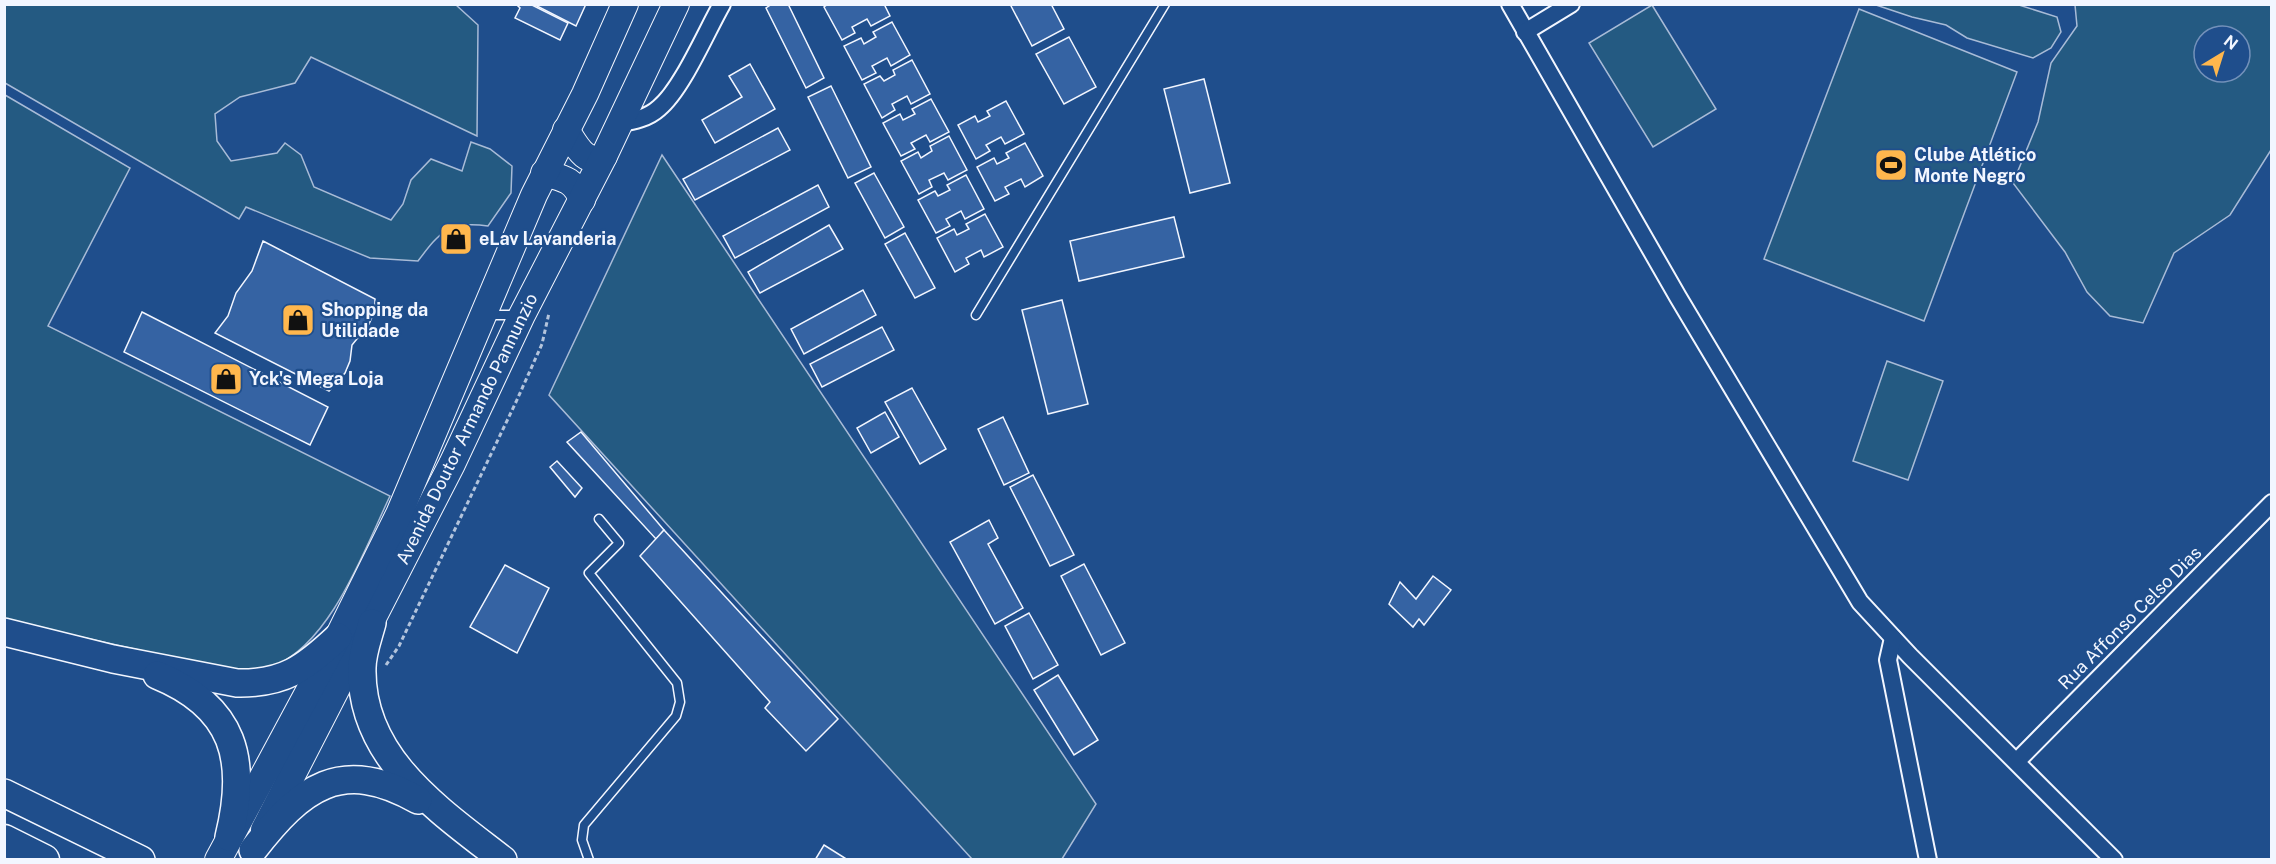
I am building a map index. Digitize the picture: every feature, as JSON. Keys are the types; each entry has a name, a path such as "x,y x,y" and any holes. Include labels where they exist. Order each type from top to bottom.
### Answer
{"highway":[{"path":"372,623 362,666 362,682 376,738 388,757 447,816 503,860"},
{"path":"4,632 113,659 237,683 272,682 305,666 338,637"},
{"path":"113,659 174,683 206,706 226,731 237,766 238,788 224,848"},
{"path":"251,855 286,809 314,791 348,779 376,780 392,785 447,816"},
{"path":"4,793 141,860"},
{"path":"4,840 44,860"}],"main road":[{"name":"Avenida Doutor Armando Pannunzio","path":"224,848 338,637 399,514 544,173 625,4"},
{"name":"Avenida Doutor Armando Pannunzio","path":"251,855 452,464 522,315 604,156 676,4"},
{"path":"566,130 584,156 593,159 604,156"},
{"path":"544,173 568,179 578,188 582,200"}],"street":[{"path":"620,123 640,120 658,109 670,96 722,4"},
{"path":"1509,4 1678,297 1860,602 2114,860"},
{"path":"1525,32 1571,4"},
{"name":"Rua Affonso Celso Dias","path":"2017,761 2271,502"},
{"path":"1893,638 1888,660 1928,860"}],"lane":[{"path":"976,315 1165,4"},
{"path":"484,315 522,315"},
{"path":"589,860 582,840 584,825 676,716 680,702 677,682 589,573 619,543 599,519"}],"path":[{"path":"362,682 379,675 399,646 542,344 550,308"}],"shaded area":[{"path":"5,4 456,5 478,25 477,136 311,57 295,83 240,97 215,114 217,141 231,161 277,153 285,143 301,155 314,187 391,220 403,204 411,180 431,159 462,171 471,142 490,149 512,166 511,193 488,226 464,225 447,230 433,242 418,261 370,258 246,207 239,219 5,83"},
{"path":"1652,5 1716,109 1653,147 1589,43"},
{"path":"1876,5 2019,5 2057,17 2061,32 2051,48 2033,58 1967,38 1946,25"},
{"path":"2075,5 2271,5 2271,150 2230,215 2174,253 2143,323 2110,316 2087,292 2065,252 2013,183 2038,122 2051,63 2077,26"},
{"name":"Clube Atlético Monte Negro","path":"1859,9 2017,72 1924,321 1764,259"},
{"path":"5,95 130,168 48,326 390,496 357,567 329,616 313,637 294,655 273,667 237,672 5,620"},
{"path":"662,155 1096,804 1062,859 972,859 549,395"},
{"path":"1887,361 1943,381 1908,480 1853,461"}],"building":[{"path":"516,4 530,4 568,23 560,40 515,18 520,8"},
{"path":"533,4 586,4 576,26"},
{"path":"772,4 788,4 824,78 806,88 766,8"},
{"path":"828,4 884,4 890,16 871,26 867,19 852,27 855,33 842,40 824,7"},
{"path":"1010,4 1051,4 1064,29 1032,46"},
{"path":"892,22 910,55 891,66 887,58 872,66 876,73 862,80 844,46 861,38 864,44 876,37 873,32"},
{"path":"1069,37 1096,87 1064,104 1036,54"},
{"path":"912,60 930,94 911,104 907,96 892,104 895,110 882,118 864,84 880,76 884,81 895,75 893,70"},
{"path":"750,64 775,109 715,143 702,120 742,97 729,76"},
{"path":"1204,79 1230,183 1190,193 1164,89"},
{"path":"831,86 871,167 848,178 808,97"},
{"path":"931,99 949,132 930,142 926,135 911,143 915,149 901,156 883,123 900,114 903,120 915,114 912,109"},
{"path":"1006,101 1024,134 1005,144 1001,137 986,145 990,151 976,159 958,125 975,116 978,122 990,116 987,111"},
{"path":"778,128 790,150 695,200 683,179"},
{"path":"949,136 967,170 948,180 944,173 929,180 932,187 919,194 901,161 918,152 921,158 932,151 930,146"},
{"path":"1025,143 1043,176 1025,187 1021,179 1005,187 1009,194 995,201 977,167 994,158 997,164 1009,158 1006,153"},
{"path":"874,173 904,227 885,238 855,183"},
{"path":"966,175 984,209 965,219 961,211 946,219 950,226 936,233 918,200 935,191 938,196 950,190 947,185"},
{"path":"818,185 829,207 735,258 723,236"},
{"path":"985,214 1003,247 984,257 981,250 966,258 969,264 955,272 937,238 954,229 957,235 969,229 966,224"},
{"path":"1174,217 1184,257 1079,281 1070,241"},
{"path":"829,225 843,249 760,293 748,272"},
{"path":"905,233 935,288 915,298 885,244"},
{"name":"Shopping da Utilidade","path":"263,241 375,299 375,310 369,324 352,345 350,361 345,373 329,391 215,333 228,316 236,293 252,271"},
{"path":"863,290 876,315 804,354 791,329"},
{"path":"1062,300 1088,404 1048,414 1022,310"},
{"name":"Yck's Mega Loja","path":"142,312 328,407 310,445 124,352"},
{"path":"882,327 894,350 822,387 810,364"},
{"path":"912,388 946,449 920,464 885,402"},
{"path":"885,412 899,437 871,453 857,428"},
{"path":"1003,417 1029,473 1004,485 978,429"},
{"path":"581,432 664,530 656,539 567,442"},
{"path":"557,461 582,488 575,497 550,467"},
{"path":"1033,475 1074,555 1050,566 1010,487"},
{"path":"989,520 998,538 988,544 1023,608 995,624 950,542"},
{"path":"664,530 838,719 806,751 765,708 770,702 640,556"},
{"path":"1084,564 1125,643 1101,655 1061,576"},
{"path":"505,565 549,588 517,653 470,627"},
{"path":"1433,576 1451,590 1424,625 1419,619 1413,627 1389,604 1400,582 1416,599"},
{"path":"1029,613 1058,665 1033,679 1005,626"},
{"path":"1058,675 1098,740 1074,755 1034,690"},
{"path":"824,845 848,860 815,860"}],"place":[{"name":"Clube Atlético Monte Negro","path":"1891,165"},
{"name":"eLav Lavanderia","path":"456,239"},
{"name":"Shopping da Utilidade","path":"298,320"},
{"name":"Yck's Mega Loja","path":"226,379"}]}
